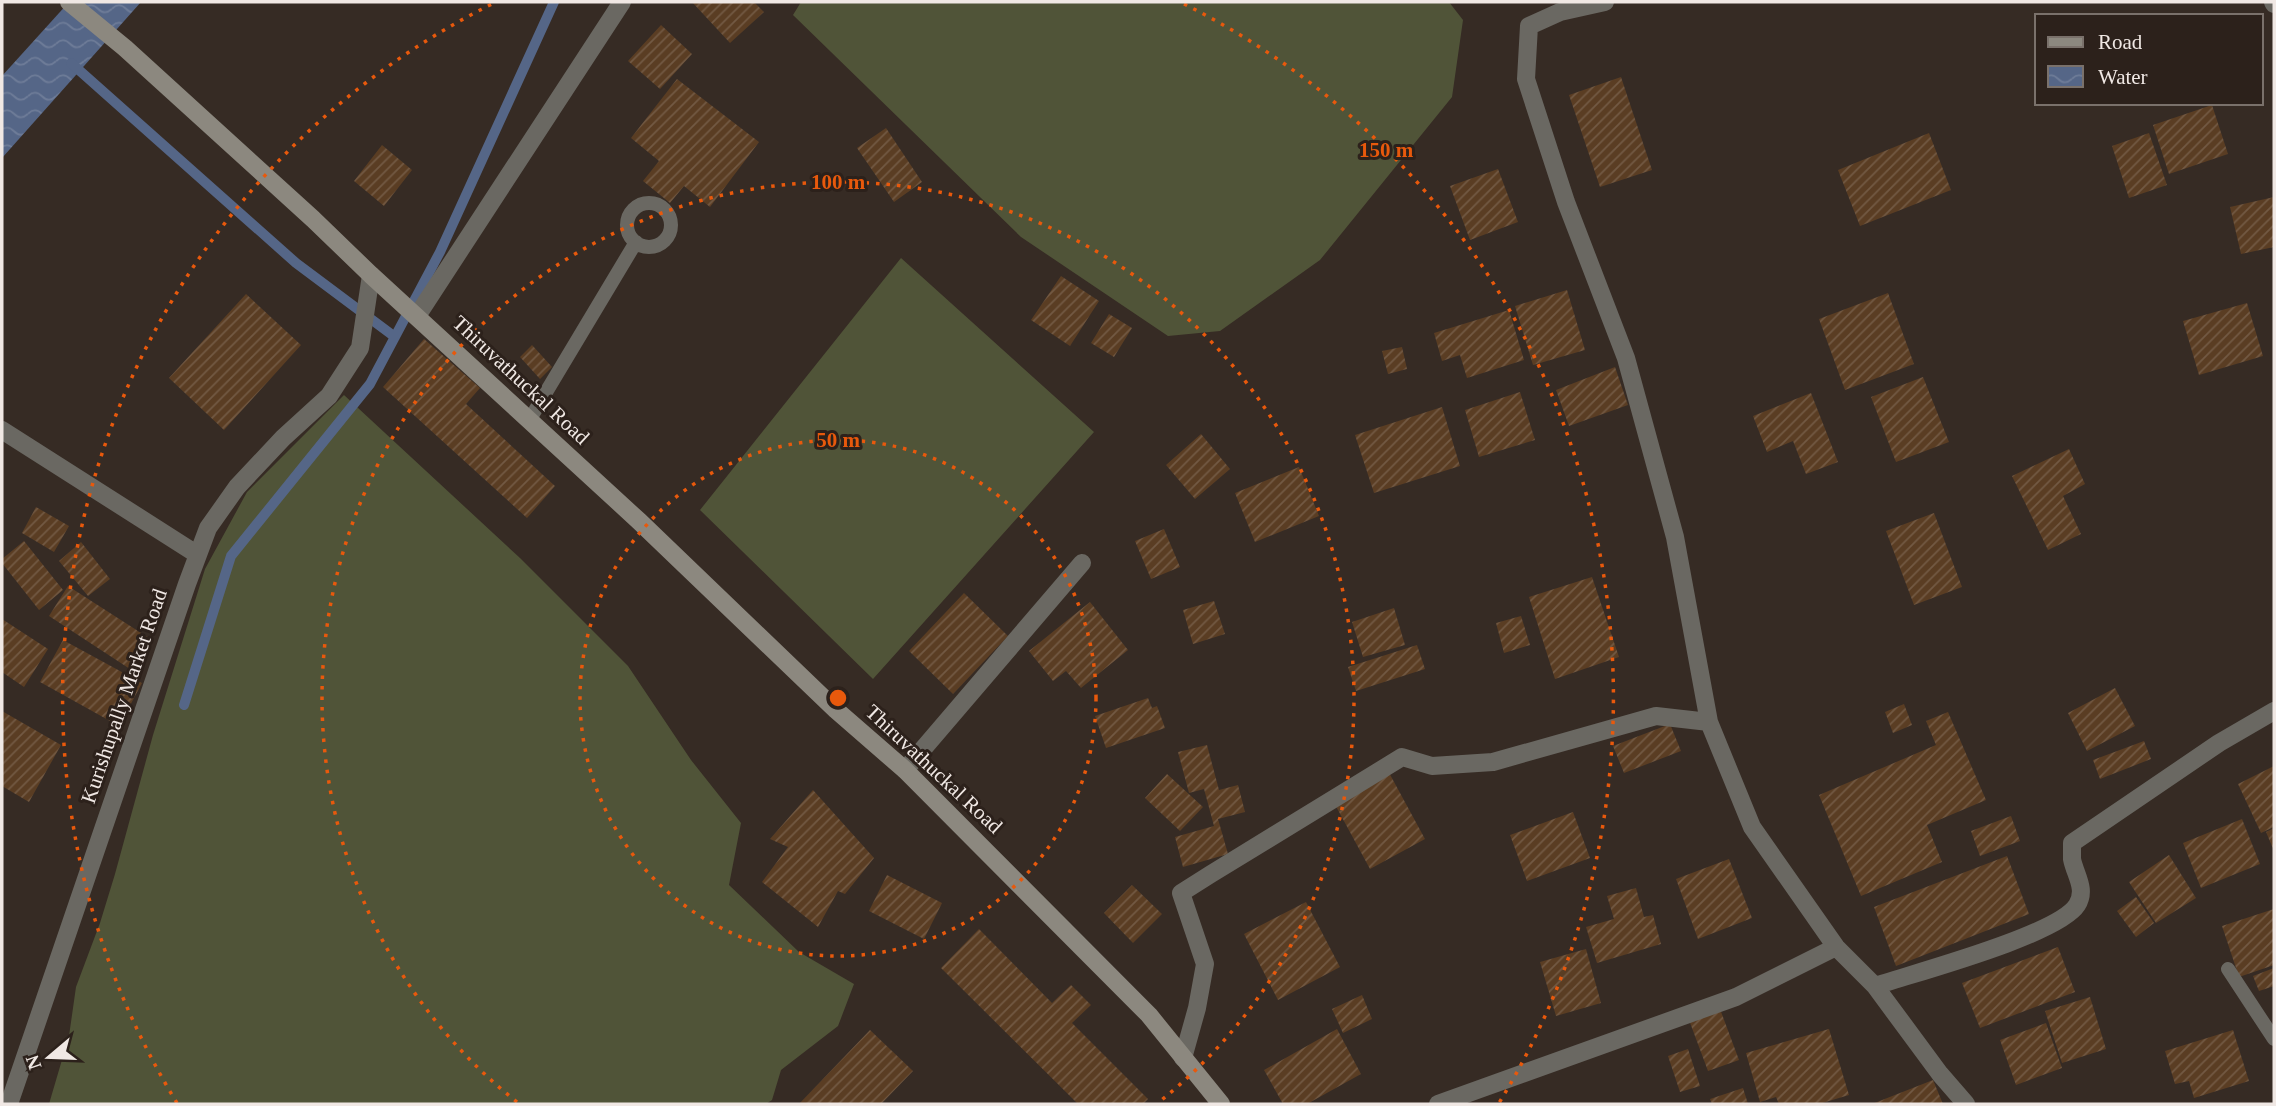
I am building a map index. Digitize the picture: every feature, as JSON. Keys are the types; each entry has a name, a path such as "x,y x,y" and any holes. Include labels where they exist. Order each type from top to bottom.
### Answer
{"main road":[{"name":"Thiruvathuckal Road","path":"69,2 125,48 313,219 530,419 836,710 905,770 1149,1015 1221,1104"}],"street":[{"path":"411,311 622,2"},
{"path":"1605,2 1560,12 1529,26 1526,79 1566,202 1626,358 1675,537 1709,722 1752,827 1836,947 1875,986 1940,1074 1966,1104"},
{"name":"Kurishupally Market Road","path":"9,1104 208,528 237,487 283,438 329,396 360,348 371,275"},
{"path":"2,430 198,555"},
{"path":"905,770 1082,563"},
{"path":"1875,986 2023,937 2062,918 2077,905 2082,887 2072,859 2072,843 2219,743 2274,711"},
{"path":"1183,1058 1197,1008 1205,964 1181,893 1201,880 1402,757 1432,766 1493,762 1656,716 1709,722"},
{"path":"1438,1104 1736,996 1836,947"}],"lane":[{"path":"530,419 636,242"},
{"path":"2228,969 2274,1039"}],"green space":[{"path":"801,2 1449,2 1463,20 1452,97 1320,260 1220,331 1168,336 1021,237 793,15"},
{"path":"901,258 1094,432 873,679 700,510"},
{"path":"344,395 520,558 628,666 691,760 741,823 729,885 799,952 854,984 838,1026 781,1070 772,1100 766,1104 49,1104 69,1036 76,987 100,923 153,735 205,569 247,492"}],"water":[{"path":"69,2 141,2 2,158 2,76"}],"building":[{"path":"692,2 754,2 764,12 730,43"},
{"path":"661,25 692,54 660,89 628,61"},
{"path":"1621,77 1652,170 1600,187 1569,95"},
{"path":"677,79 759,142 710,207 684,186 670,203 643,181 659,161 631,138"},
{"path":"2212,105 2228,154 2169,174 2153,125"},
{"path":"886,128 922,182 894,202 857,148"},
{"path":"1929,133 1951,190 1860,226 1838,170"},
{"path":"2149,133 2167,185 2129,198 2112,146"},
{"path":"382,145 412,170 384,206 354,181"},
{"path":"1498,169 1518,222 1470,240 1450,186"},
{"path":"2274,197 2274,247 2241,254 2230,207"},
{"path":"1061,276 1099,301 1070,346 1031,320"},
{"path":"1567,290 1585,350 1533,365 1515,306"},
{"path":"1888,293 1914,364 1845,390 1819,319"},
{"path":"246,294 301,345 224,430 169,378"},
{"path":"2247,303 2263,356 2199,375 2183,321"},
{"path":"1509,310 1524,360 1467,378 1460,355 1442,361 1434,333"},
{"path":"1109,314 1132,328 1114,357 1091,343"},
{"path":"424,339 480,388 466,404 555,486 527,518 383,387"},
{"path":"532,345 552,367 540,379 520,357"},
{"path":"1402,347 1407,369 1388,374 1382,351"},
{"path":"1615,367 1628,405 1569,426 1556,390"},
{"path":"1923,377 1949,442 1896,462 1871,397"},
{"path":"1520,392 1535,440 1479,457 1465,410"},
{"path":"1811,393 1838,462 1806,474 1793,441 1767,452 1753,416"},
{"path":"1442,407 1460,466 1374,493 1355,435"},
{"path":"1201,434 1230,469 1195,499 1166,465"},
{"path":"2069,449 2085,484 2063,496 2081,534 2048,550 2012,476"},
{"path":"1299,467 1319,516 1255,542 1235,493"},
{"path":"36,507 69,526 54,552 22,533"},
{"path":"1934,513 1962,587 1914,605 1886,531"},
{"path":"1164,529 1180,567 1151,579 1135,541"},
{"path":"24,541 63,590 39,610 2,563 2,559"},
{"path":"81,542 110,579 88,596 59,561"},
{"path":"1592,577 1619,657 1555,679 1529,597"},
{"path":"68,586 152,640 133,671 49,616"},
{"path":"964,593 1008,636 953,694 909,651"},
{"path":"1214,601 1225,634 1193,644 1183,610"},
{"path":"1090,602 1128,650 1081,688 1066,671 1053,681 1029,651"},
{"path":"1394,608 1405,645 1363,657 1352,622"},
{"path":"1521,616 1530,645 1504,653 1496,623"},
{"path":"2,619 48,649 24,687 2,672"},
{"path":"63,640 142,683 119,726 40,682"},
{"path":"1417,645 1425,669 1356,691 1348,667"},
{"path":"2115,688 2135,726 2087,751 2068,713"},
{"path":"1148,698 1152,708 1157,706 1165,728 1106,748 1095,716"},
{"path":"1904,704 1912,725 1893,733 1885,712"},
{"path":"2,711 61,745 29,802 2,786"},
{"path":"1948,712 1986,800 1927,825 1942,862 1861,896 1819,795 1936,745 1926,721"},
{"path":"1670,724 1681,751 1624,773 1613,746"},
{"path":"2144,741 2151,759 2100,779 2093,760"},
{"path":"1207,745 1219,790 1238,785 1245,812 1218,819 1228,854 1183,867 1175,837 1214,826 1204,789 1189,793 1178,752"},
{"path":"2274,766 2274,827 2261,833 2238,784"},
{"path":"1387,769 1425,839 1370,869 1332,799"},
{"path":"1167,774 1203,807 1180,831 1145,798"},
{"path":"813,790 874,858 845,894 838,891 818,927 762,882 788,847 770,839"},
{"path":"1573,812 1590,858 1527,881 1510,835"},
{"path":"2011,816 2020,841 1980,856 1971,831"},
{"path":"2242,819 2260,864 2201,888 2183,843"},
{"path":"2274,828 2274,851 2266,832"},
{"path":"2169,855 2196,898 2156,923 2129,882"},
{"path":"2007,856 2029,914 1896,966 1874,907"},
{"path":"1729,859 1752,918 1698,939 1676,879"},
{"path":"887,875 942,903 924,939 869,911"},
{"path":"1132,885 1162,914 1133,943 1104,913"},
{"path":"1636,888 1644,917 1653,915 1661,944 1597,963 1586,927 1614,919 1607,896"},
{"path":"2136,897 2154,923 2136,937 2117,911"},
{"path":"1306,902 1340,967 1278,1000 1244,934"},
{"path":"2274,909 2274,965 2239,977 2222,926"},
{"path":"979,929 1052,1003 1071,985 1091,1005 1072,1023 1148,1099 1143,1104 1078,1104 941,968"},
{"path":"2058,947 2075,992 1980,1028 1962,983"},
{"path":"1586,949 1601,1003 1556,1016 1540,962"},
{"path":"2274,968 2274,986 2259,991 2253,976"},
{"path":"1362,995 1372,1019 1343,1033 1332,1009"},
{"path":"2090,997 2106,1049 2062,1063 2045,1011"},
{"path":"1720,1009 1739,1060 1708,1071 1689,1020"},
{"path":"2046,1023 2062,1068 2016,1085 2000,1040"},
{"path":"1337,1029 1361,1074 1307,1104 1283,1104 1264,1070"},
{"path":"1829,1029 1849,1095 1819,1104 1779,1104 1776,1097 1760,1102 1746,1053"},
{"path":"870,1030 913,1071 881,1104 799,1104"},
{"path":"2233,1030 2249,1081 2194,1098 2189,1081 2175,1084 2165,1051"},
{"path":"1688,1049 1700,1086 1680,1092 1668,1056"},
{"path":"1933,1080 1943,1104 1872,1104"},
{"path":"1743,1088 1748,1104 1712,1104 1710,1099"}],"waterway":[{"path":"184,705 231,556 370,384 440,252 554,2"},
{"path":"71,63 296,263 395,337"}]}
